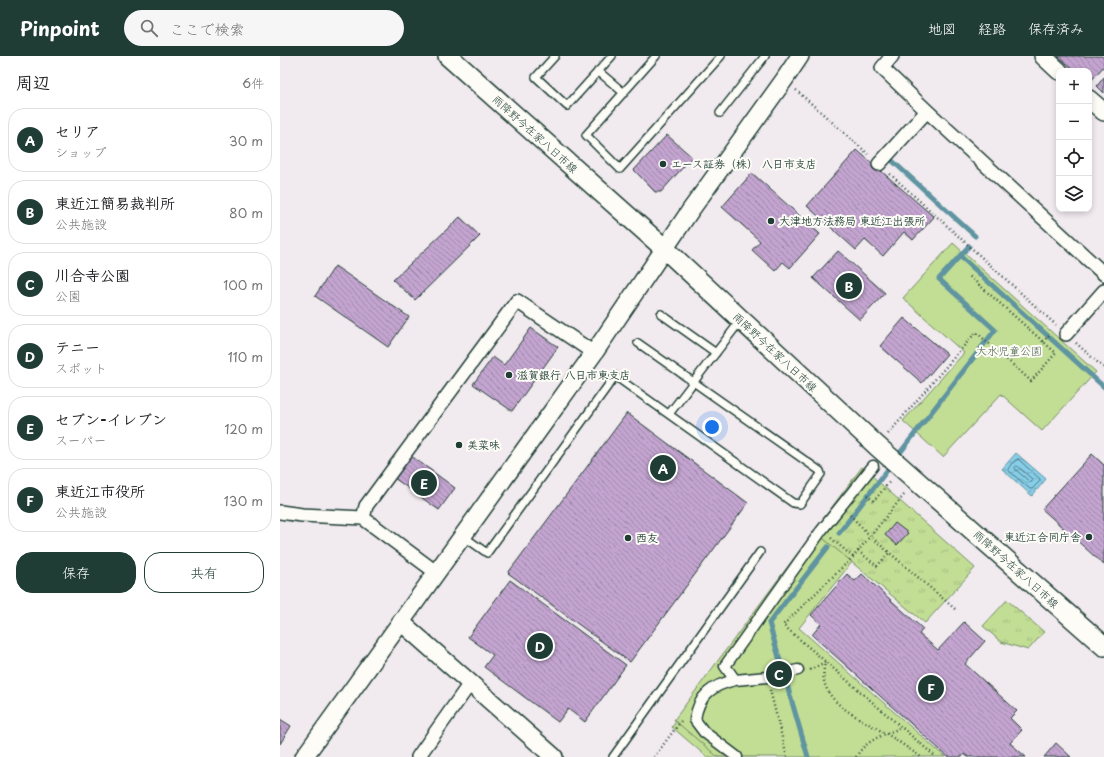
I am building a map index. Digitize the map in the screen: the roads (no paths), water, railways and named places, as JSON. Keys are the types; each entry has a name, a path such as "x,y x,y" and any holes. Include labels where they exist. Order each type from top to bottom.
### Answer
{"main road":[{"name":"雨降野今在家八日市線","path":"448,56 665,249 877,446 1104,646"}],"street":[{"path":"304,757 594,353 690,211 799,56"},
{"path":"892,56 882,68 1104,274"},
{"path":"1043,56 1056,68"},
{"path":"1092,102 1104,112"},
{"path":"879,164 927,111"},
{"path":"1066,334 1104,291"},
{"path":"363,518 366,506 517,301 594,353"},
{"path":"736,680 725,666 821,531 873,466"},
{"path":"280,512 302,515 363,518 437,573"},
{"path":"401,622 554,757"},
{"path":"737,757 704,732 695,720 696,714 705,694 721,683 767,677 798,670"},
{"path":"418,757 470,682"}],"lane":[{"path":"555,56 536,77 567,106 612,56"},
{"path":"656,56 586,135 620,170 721,56"},
{"path":"720,113 762,57"},
{"path":"598,71 624,93"},
{"path":"661,314 716,353"},
{"path":"669,414 742,320"},
{"path":"463,536 487,553 615,376 793,503 800,504 821,474 820,471 638,344"},
{"path":"613,757 760,552"}],"water":[{"path":"1016,453 1046,479 1032,496 1002,469"}],"waterway":[{"path":"887,156 975,236"},
{"path":"896,458 995,330 939,279 969,246"},
{"path":"960,256 1104,387"},
{"path":"839,533 892,464"},
{"path":"808,757 769,623 828,547"}],"place":[{"name":"エース証券（株） 八日市支店","path":"663,164"},
{"name":"大津地方法務局 東近江出張所","path":"771,221"},
{"name":"東近江簡易裁判所","path":"849,286"},
{"name":"滋賀銀行 八日市東支店","path":"509,375"},
{"name":"美菜味","path":"459,445"},
{"name":"セリア","path":"663,468"},
{"name":"セブン-イレブン","path":"424,483"},
{"name":"東近江合同庁舎","path":"1089,537"},
{"name":"西友","path":"628,538"},
{"name":"テニー","path":"540,646"},
{"name":"川合寺公園","path":"779,674"},
{"name":"東近江市役所","path":"931,688"}],"park label":[{"name":"大水児童公園","path":"1009,351"}]}
